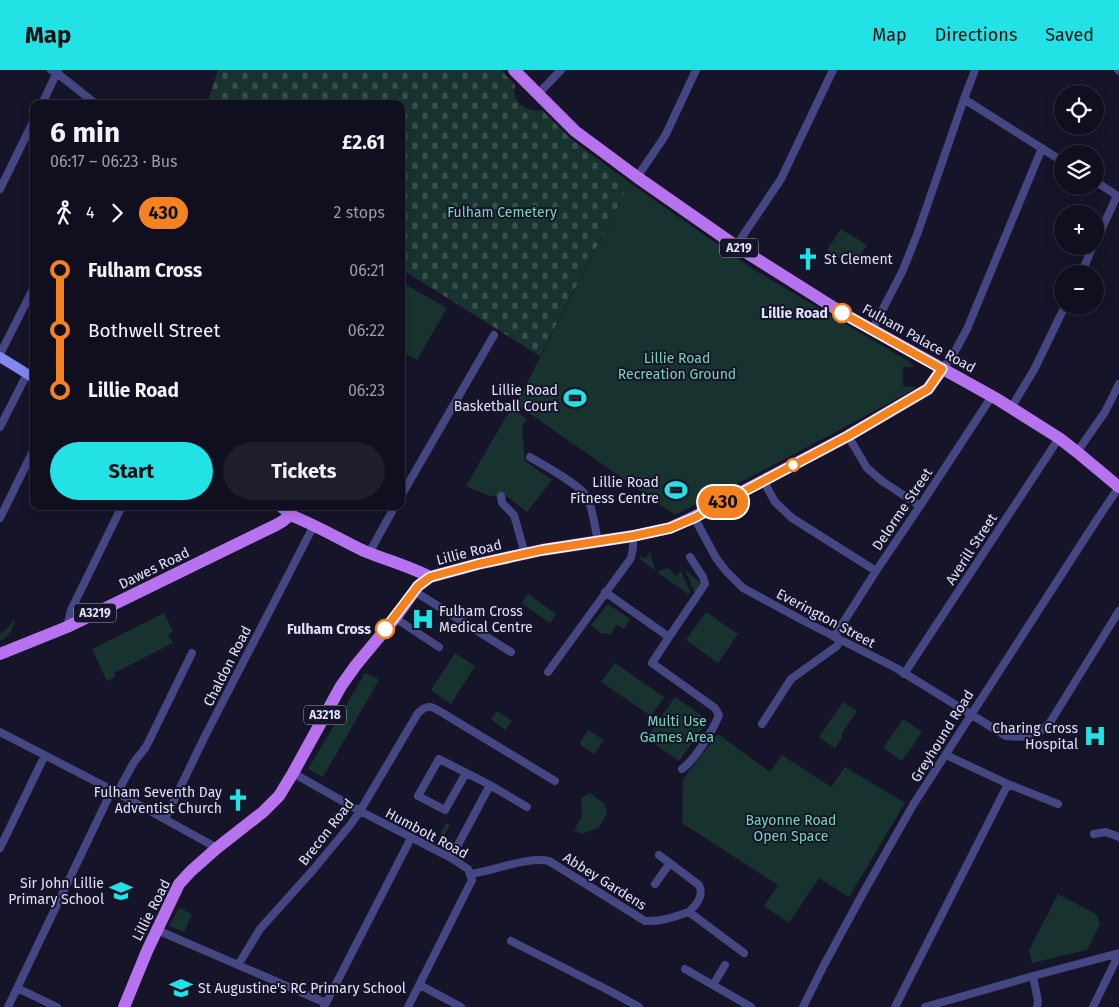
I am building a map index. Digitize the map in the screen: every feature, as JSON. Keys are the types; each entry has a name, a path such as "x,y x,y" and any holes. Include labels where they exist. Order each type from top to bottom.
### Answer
{"main road":[{"name":"Fulham Palace Road","path":"514,70 575,131 637,178 736,246 844,314 965,380 1059,438 1119,487"},
{"name":"Lillie Road","path":"124,1007 147,951 179,884 217,848 264,812 279,796 340,686 395,618 414,591 430,577 524,554 670,528 694,518 848,436 928,389 942,369"},
{"name":"Dawes Road","path":"0,654 67,627 276,525 290,515"},
{"path":"290,515 369,553 417,570 430,577"}],"street":[{"path":"538,94 560,70"},
{"path":"637,178 665,136 696,70"},
{"path":"736,246 780,179 832,70"},
{"path":"872,330 903,270 975,70"},
{"path":"44,100 55,71 91,100"},
{"path":"964,98 1054,156"},
{"path":"0,189 30,128"},
{"path":"942,369 967,329 1042,148"},
{"path":"1104,187 1118,196 1104,225"},
{"path":"0,427 30,376 0,356 30,295"},
{"path":"1012,408 1035,368 1061,315"},
{"path":"405,489 494,335"},
{"path":"1077,452 1105,412 1119,384"},
{"name":"Delorme Street","path":"762,724 791,679 837,646 836,638 876,571 992,396"},
{"path":"848,436 867,468 882,481 920,506"},
{"name":"Averill Street","path":"904,674 1059,438"},
{"path":"0,518 30,457"},
{"path":"530,457 575,485 587,496 598,542"},
{"path":"763,480 775,502 792,518 876,571"},
{"name":"Greyhound Road","path":"802,1007 913,805 1119,487"},
{"path":"501,496 502,503 514,515 524,554"},
{"path":"67,627 71,610 120,510"},
{"path":"284,510 290,515"},
{"path":"369,553 393,510"},
{"name":"Everington Street","path":"694,518 716,558 743,588 896,668 1006,736 1020,738 1030,736 1042,731 1049,724 1119,611"},
{"name":"Chaldon Road","path":"166,819 204,738 314,525"},
{"path":"548,672 631,558 633,536"},
{"path":"682,769 690,763 719,715 715,708 652,663 704,584 703,577 690,557"},
{"path":"414,591 511,652"},
{"path":"606,592 669,637"},
{"path":"395,618 439,647"},
{"path":"8,1007 115,791 146,747 192,653"},
{"name":"Brecon Road","path":"238,966 260,929 351,824 418,713 424,708 431,707 446,715 555,781"},
{"path":"0,732 115,791 217,848"},
{"path":"0,848 45,755"},
{"path":"946,755 1008,784 1058,804"},
{"path":"466,773 445,810 418,796 439,759 490,785 527,807"},
{"name":"Humbolt Road","path":"293,773 360,811 451,858 468,869 471,874 472,880 408,1007"},
{"path":"895,1007 1008,784"},
{"path":"451,858 490,785"},
{"path":"1094,834 1106,832 1119,837"},
{"path":"157,930 325,1005 411,838"},
{"path":"659,855 700,885 702,889 701,896 689,912 744,953"},
{"name":"Abbey Gardens","path":"471,874 530,860 542,859 553,863 645,921 654,922 689,912"},
{"path":"655,884 670,863"},
{"path":"511,941 639,1007"},
{"path":"928,1007 1119,953"},
{"path":"1093,1007 1119,953"},
{"path":"713,985 725,965"},
{"path":"685,969 751,1007"},
{"path":"1033,976 1037,995 1037,1007"},
{"path":"420,985 461,1007"},
{"path":"17,988 56,1007"}],"green space":[{"name":"Fulham Cemetery","path":"218,70 501,70 515,85 515,96 521,105 530,110 542,110 571,139 630,183 540,356 405,272 405,100 208,100"},
{"name":"Lillie Road Recreation Ground","path":"630,183 756,271 908,361 914,367 903,367 903,386 916,387 794,454 675,515 516,404"},
{"path":"841,229 867,245 853,267 827,250"},
{"path":"405,284 447,308 417,360 405,353"},
{"path":"511,408 527,419 522,427 525,461 552,480 527,512 508,497 490,496 466,486"},
{"path":"650,552 655,570 639,559 641,556 645,559"},
{"path":"668,568 676,576 681,571 690,592 688,594 657,572"},
{"path":"685,570 699,581 700,585 695,593"},
{"path":"528,594 556,614 550,623 521,603"},
{"path":"608,604 630,619 624,629 617,625 610,635 607,633 602,634 591,625"},
{"path":"706,612 738,634 718,663 686,640"},
{"path":"164,613 173,632 168,635 173,643 114,673 115,677 107,681 92,649"},
{"path":"14,619 10,632 0,641 0,634 9,627"},
{"path":"455,653 475,666 451,704 431,690"},
{"path":"615,663 664,697 651,716 601,682"},
{"path":"365,673 379,680 323,777 308,769"},
{"name":"Multi Use Games Area","path":"675,697 708,720 679,761 646,738"},
{"path":"843,702 857,711 842,733 842,738 835,748 819,737"},
{"path":"497,711 512,721 505,730 491,719"},
{"path":"903,719 922,732 902,761 883,748"},
{"path":"588,730 604,740 595,753 581,745 580,742"},
{"name":"Bayonne Road Open Space","path":"718,734 770,772 782,755 831,787 845,767 905,803 849,897 819,878 789,923 764,906 778,885 682,823 683,779"},
{"path":"590,793 605,804 607,814 598,828 581,834 574,830 582,816 581,798"},
{"path":"446,823 450,825 444,836 450,839 447,845 437,840"},
{"path":"1058,894 1096,914 1100,924 1087,950 1032,963 1029,950"},
{"path":"179,908 192,914 184,932 169,926"}],"bus line":[{"name":"430","path":"385,629 418,586 430,577 542,550 633,536 670,528 694,518 848,436 928,389 942,369 842,313"}],"place":[{"name":"St Clement","path":"808,259"},
{"name":"Lillie Road","path":"842,313"},
{"name":"Lillie Road Basketball Court","path":"575,398"},
{"name":"Lillie Road Fitness Centre","path":"676,490"},
{"name":"Fulham Cross Medical Centre","path":"423,619"},
{"name":"Fulham Cross","path":"385,629"},
{"name":"Charing Cross Hospital","path":"1095,736"},
{"name":"Fulham Seventh Day Adventist Church","path":"238,800"},
{"name":"Sir John Lillie Primary School","path":"121,891"},
{"name":"St Augustine's RC Primary School","path":"181,988"}]}
